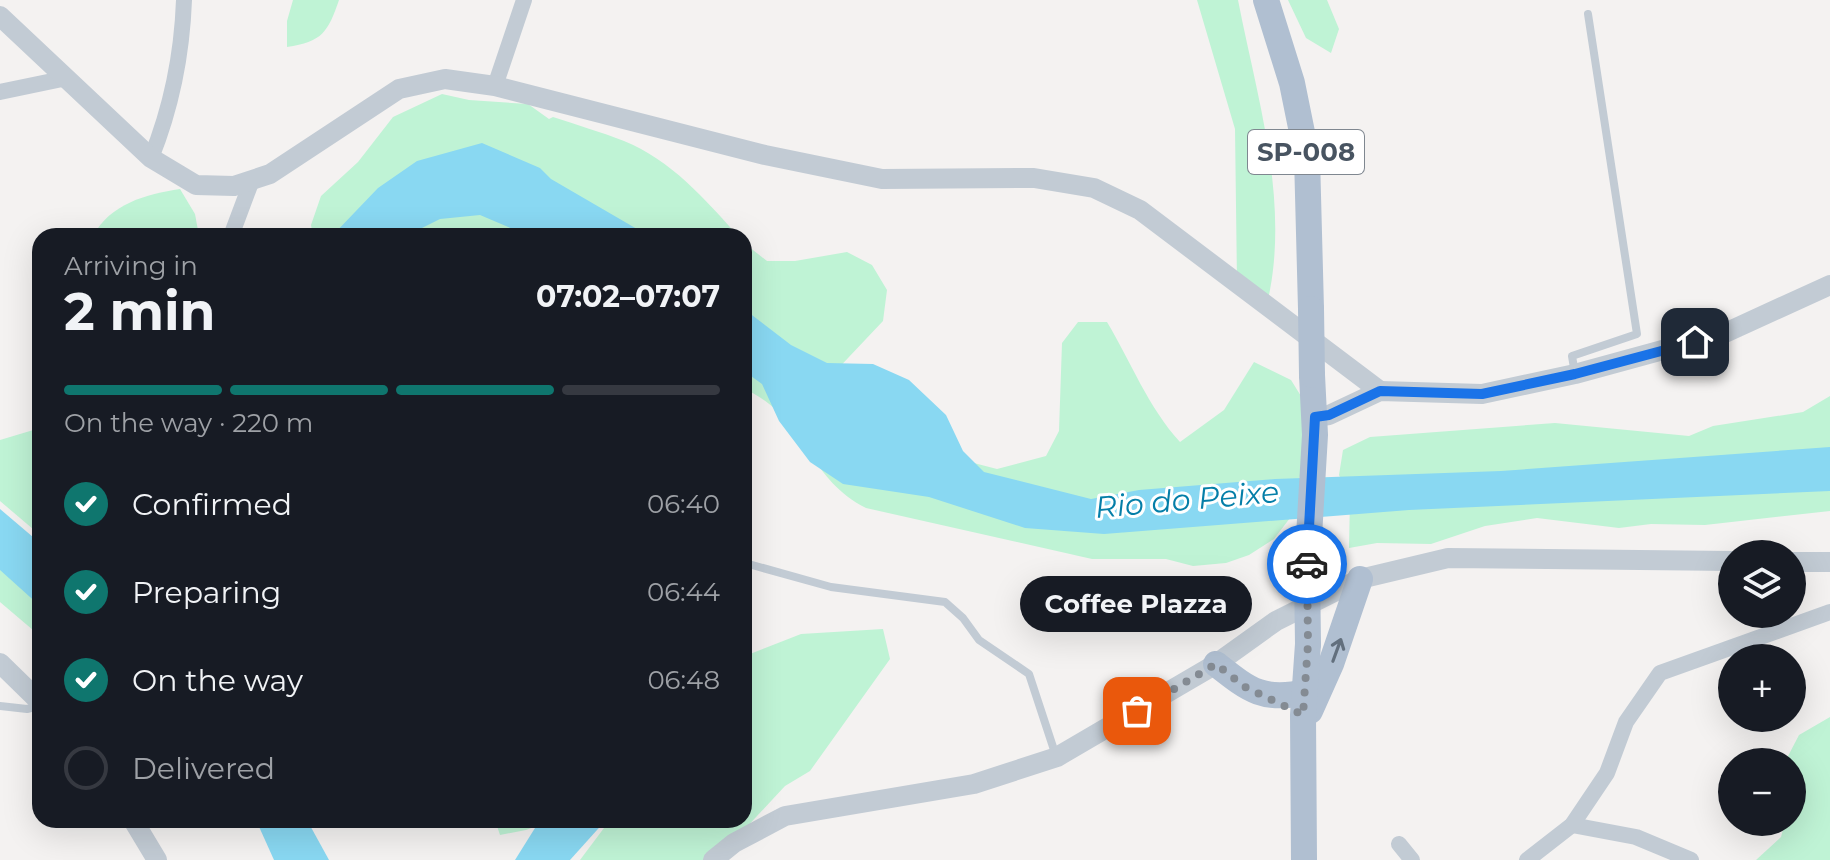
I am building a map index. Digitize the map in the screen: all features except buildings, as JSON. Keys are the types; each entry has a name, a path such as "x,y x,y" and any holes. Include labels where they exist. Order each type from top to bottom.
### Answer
{"main road":[{"name":"SP-008","path":"1266,0 1292,83 1307,157 1315,426 1307,532 1304,860"},
{"path":"1216,664 1245,687 1272,697 1305,703 1312,709 1320,695 1360,579"}],"street":[{"path":"151,158 165,123 182,52 184,0"},
{"path":"495,86 524,0"},
{"path":"0,16 151,158 196,185 234,186 270,174 399,89 445,79 495,86 765,155 882,179 1034,178 1094,188 1140,210 1380,391"},
{"path":"0,92 67,78"},
{"path":"234,228 252,180"},
{"path":"1315,426 1329,415 1380,391 1482,394 1575,374 1725,333 1830,285"},
{"path":"713,860 734,843 785,816 974,784 1057,757 1216,664 1276,621 1360,579 1448,558 1718,561"},
{"path":"1806,562 1830,562"},
{"path":"1527,860 1572,825 1607,773 1626,722 1660,673 1830,612"},
{"path":"0,663 32,696"},
{"path":"1572,825 1636,837 1691,860"},
{"path":"138,828 157,860"},
{"path":"1399,844 1412,860"}],"lane":[{"path":"1575,374 1572,356 1637,334 1588,14"},
{"path":"752,565 831,587 945,602 963,618 979,640 1029,674 1057,757"},
{"path":"0,706 32,707"}],"green space":[{"path":"293,0 339,0 322,34 308,42 287,47 287,21"},
{"path":"1197,0 1238,0 1269,151 1273,190 1273,266 1267,304 1237,282 1235,129"},
{"path":"1288,0 1327,0 1339,29 1331,53 1306,38"},
{"path":"442,94 469,100 528,104 549,119 553,117 641,149 686,182 731,228 312,228 321,196 358,162 393,117"},
{"path":"180,189 195,214 198,228 98,228 119,208 154,194"},
{"path":"752,249 767,261 795,261 847,252 872,265 887,290 883,321 831,376 970,462 997,469 1046,456 1059,431 1062,343 1078,322 1107,322 1149,399 1180,442 1224,410 1254,362 1291,380 1309,409 1309,438 1290,518 1274,539 1249,555 1226,563 1193,566 1166,559 1092,559 866,508 831,481 785,418 752,393"},
{"path":"1830,396 1830,511 1705,525 1651,524 1619,528 1537,518 1485,526 1431,544 1377,543 1349,548 1350,499 1339,475 1343,450 1370,437 1555,423 1689,436 1713,426 1803,412"},
{"path":"32,430 32,528 0,501 0,440"},
{"path":"0,533 32,560 32,629 0,602"},
{"path":"883,629 890,659 810,771 785,786 752,821 752,653 801,634"},
{"path":"1830,717 1830,860 1756,860 1781,836 1806,836 1806,748 1792,748 1799,735"},
{"path":"498,828 531,828 526,830 500,835"},
{"path":"604,828 746,828 716,860 580,860"}],"water":[{"path":"482,143 540,168 551,179 635,228 510,228 480,215 440,219 422,228 340,228 378,188 417,161"},
{"name":"Rio do Peixe","path":"752,315 791,345 827,363 873,364 909,380 946,415 963,451 984,472 1091,499 1139,490 1275,479 1501,471 1830,447 1830,491 1409,510 1104,534 1025,528 929,497 843,484 810,462 779,421 762,384 752,377"},
{"path":"0,509 32,536 32,599 0,570"},
{"path":"260,828 311,828 329,860 274,860"},
{"path":"535,828 599,828 570,860 515,860"}],"way so far":[{"path":"1137,711 1216,664 1245,687 1272,697 1290,711 1303,715 1308,644 1307,564"}],"place":[{"name":"Coffee Plazza","path":"1137,711"}],"route":[{"path":"1307,564 1315,417 1329,415 1380,391 1482,394 1575,374 1695,342"}]}
